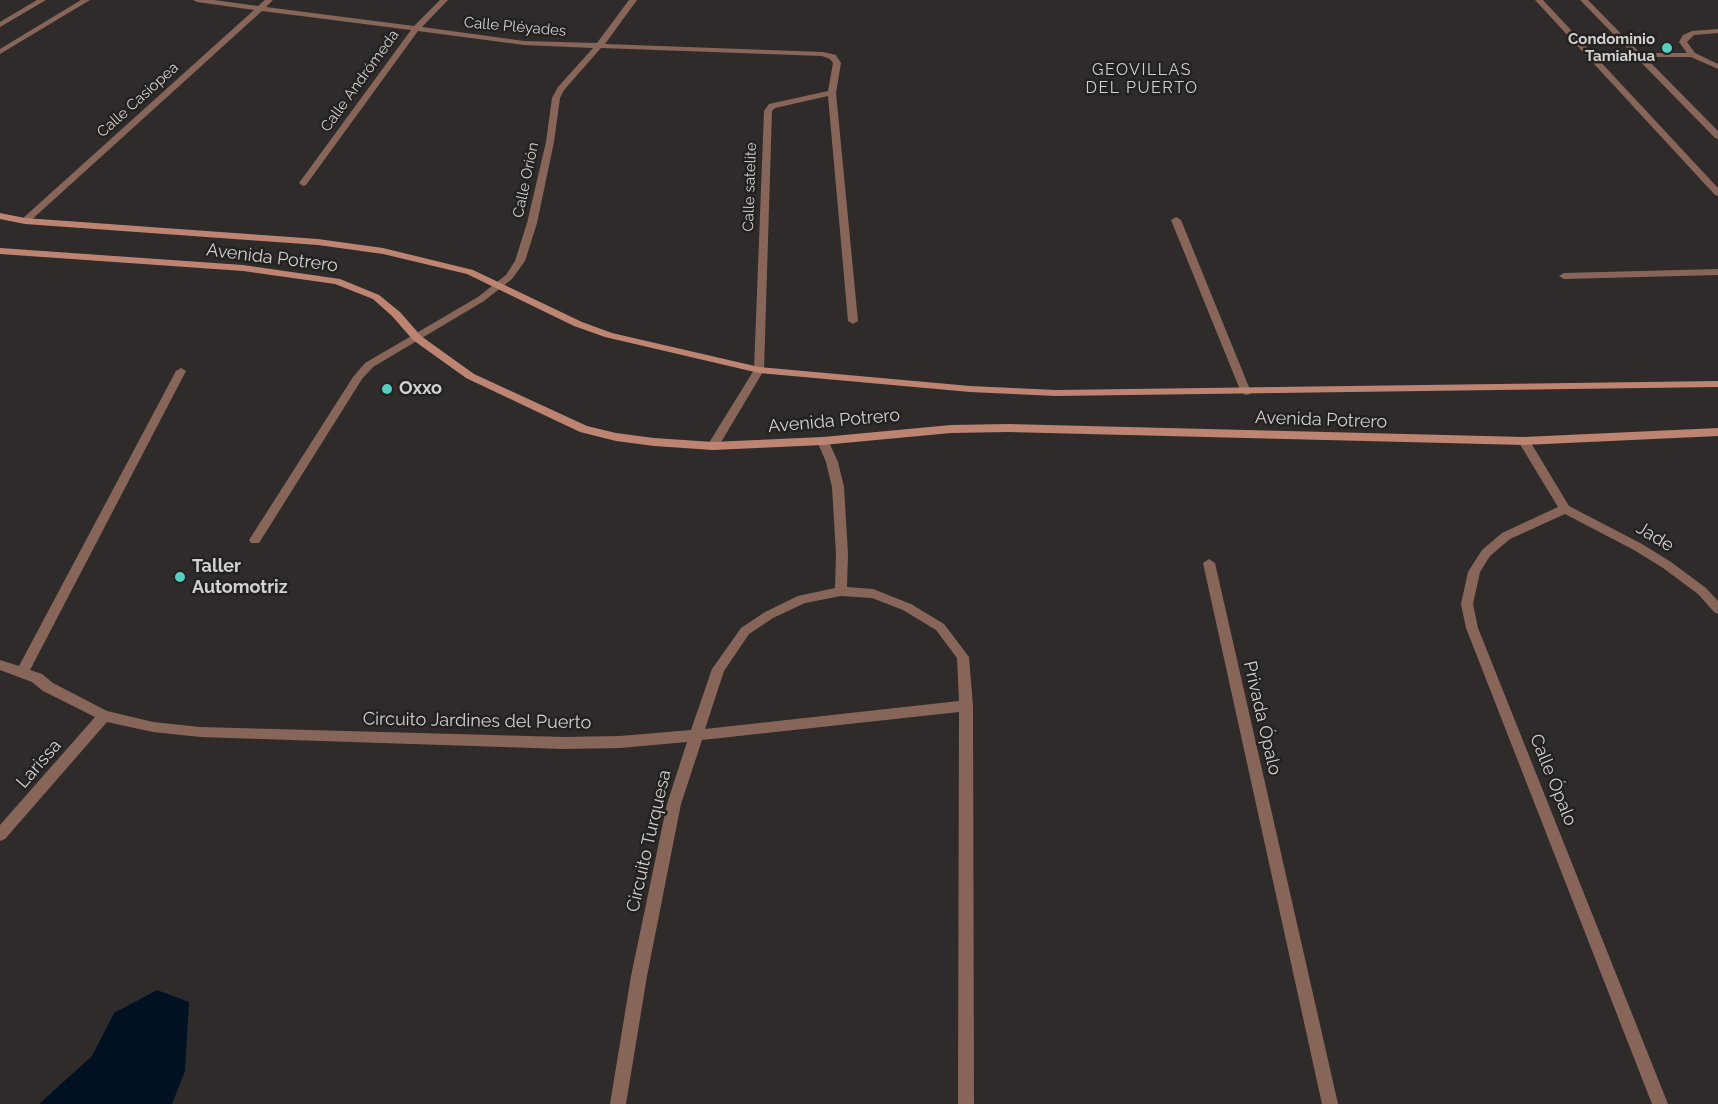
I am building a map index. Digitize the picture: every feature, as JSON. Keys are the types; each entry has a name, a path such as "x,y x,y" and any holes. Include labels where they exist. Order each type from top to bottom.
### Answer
{"street":[{"path":"0,26 42,0"},
{"path":"0,52 86,0"},
{"name":"Calle Pléyades","path":"197,0 524,43 823,54 833,57 837,63 832,93"},
{"name":"Calle Casiopea","path":"25,221 269,0"},
{"name":"Calle Andrómeda","path":"303,183 415,30 444,0"},
{"name":"Calle Orión","path":"255,540 358,377 382,356 417,338 499,287 509,277 520,261 532,223 550,142 556,98 633,0"},
{"path":"1539,0 1718,193"},
{"path":"1584,0 1718,136"},
{"path":"1718,31 1702,31 1686,37 1683,42 1685,49 1692,55 1718,67"},
{"path":"1640,55 1692,55"},
{"path":"832,93 853,321"},
{"name":"Calle satelite","path":"759,370 768,111 772,106 832,93"},
{"name":"Avenida Potrero","path":"0,216 25,221 318,242 374,249 470,272 578,324 609,335 759,370 1013,392 1246,392 1718,384"},
{"path":"1176,220 1246,392"},
{"name":"Avenida Potrero","path":"0,251 243,268 337,281 376,297 396,314 417,338 470,376 584,429 616,437 654,442 714,446 823,441 885,433 1008,428 1524,441 1718,432"},
{"path":"1564,276 1718,272"},
{"path":"23,671 181,370"},
{"path":"714,446 759,370"},
{"path":"823,441 832,462 838,487 842,554 841,591"},
{"path":"1524,441 1564,509"},
{"name":"Jade","path":"1564,509 1638,547 1667,565 1702,591 1718,609"},
{"name":"Calle Ópalo","path":"1564,509 1506,536 1486,553 1474,572 1467,604 1472,628 1660,1104"},
{"name":"Privada Ópalo","path":"1209,563 1330,1104"},
{"name":"Circuito Turquesa","path":"618,1104 639,976 674,804 718,669 745,631 770,615 802,599 841,591 873,594 907,607 940,627 963,657 966,706 966,1104"},
{"name":"Circuito Jardines del Puerto","path":"0,665 23,671 104,716 153,727 200,732 564,743 641,741 966,706"},
{"name":"Larissa","path":"0,835 104,716"}],"water":[{"path":"157,990 189,1002 185,1071 172,1104 39,1104 92,1056 114,1013"}],"place":[{"name":"Condominio Tamiahua","path":"1667,48"},
{"name":"Oxxo","path":"387,389"},
{"name":"Taller Automotriz","path":"180,577"}],"district":[{"name":"GEOVILLAS DEL PUERTO","path":"1142,79"}]}
